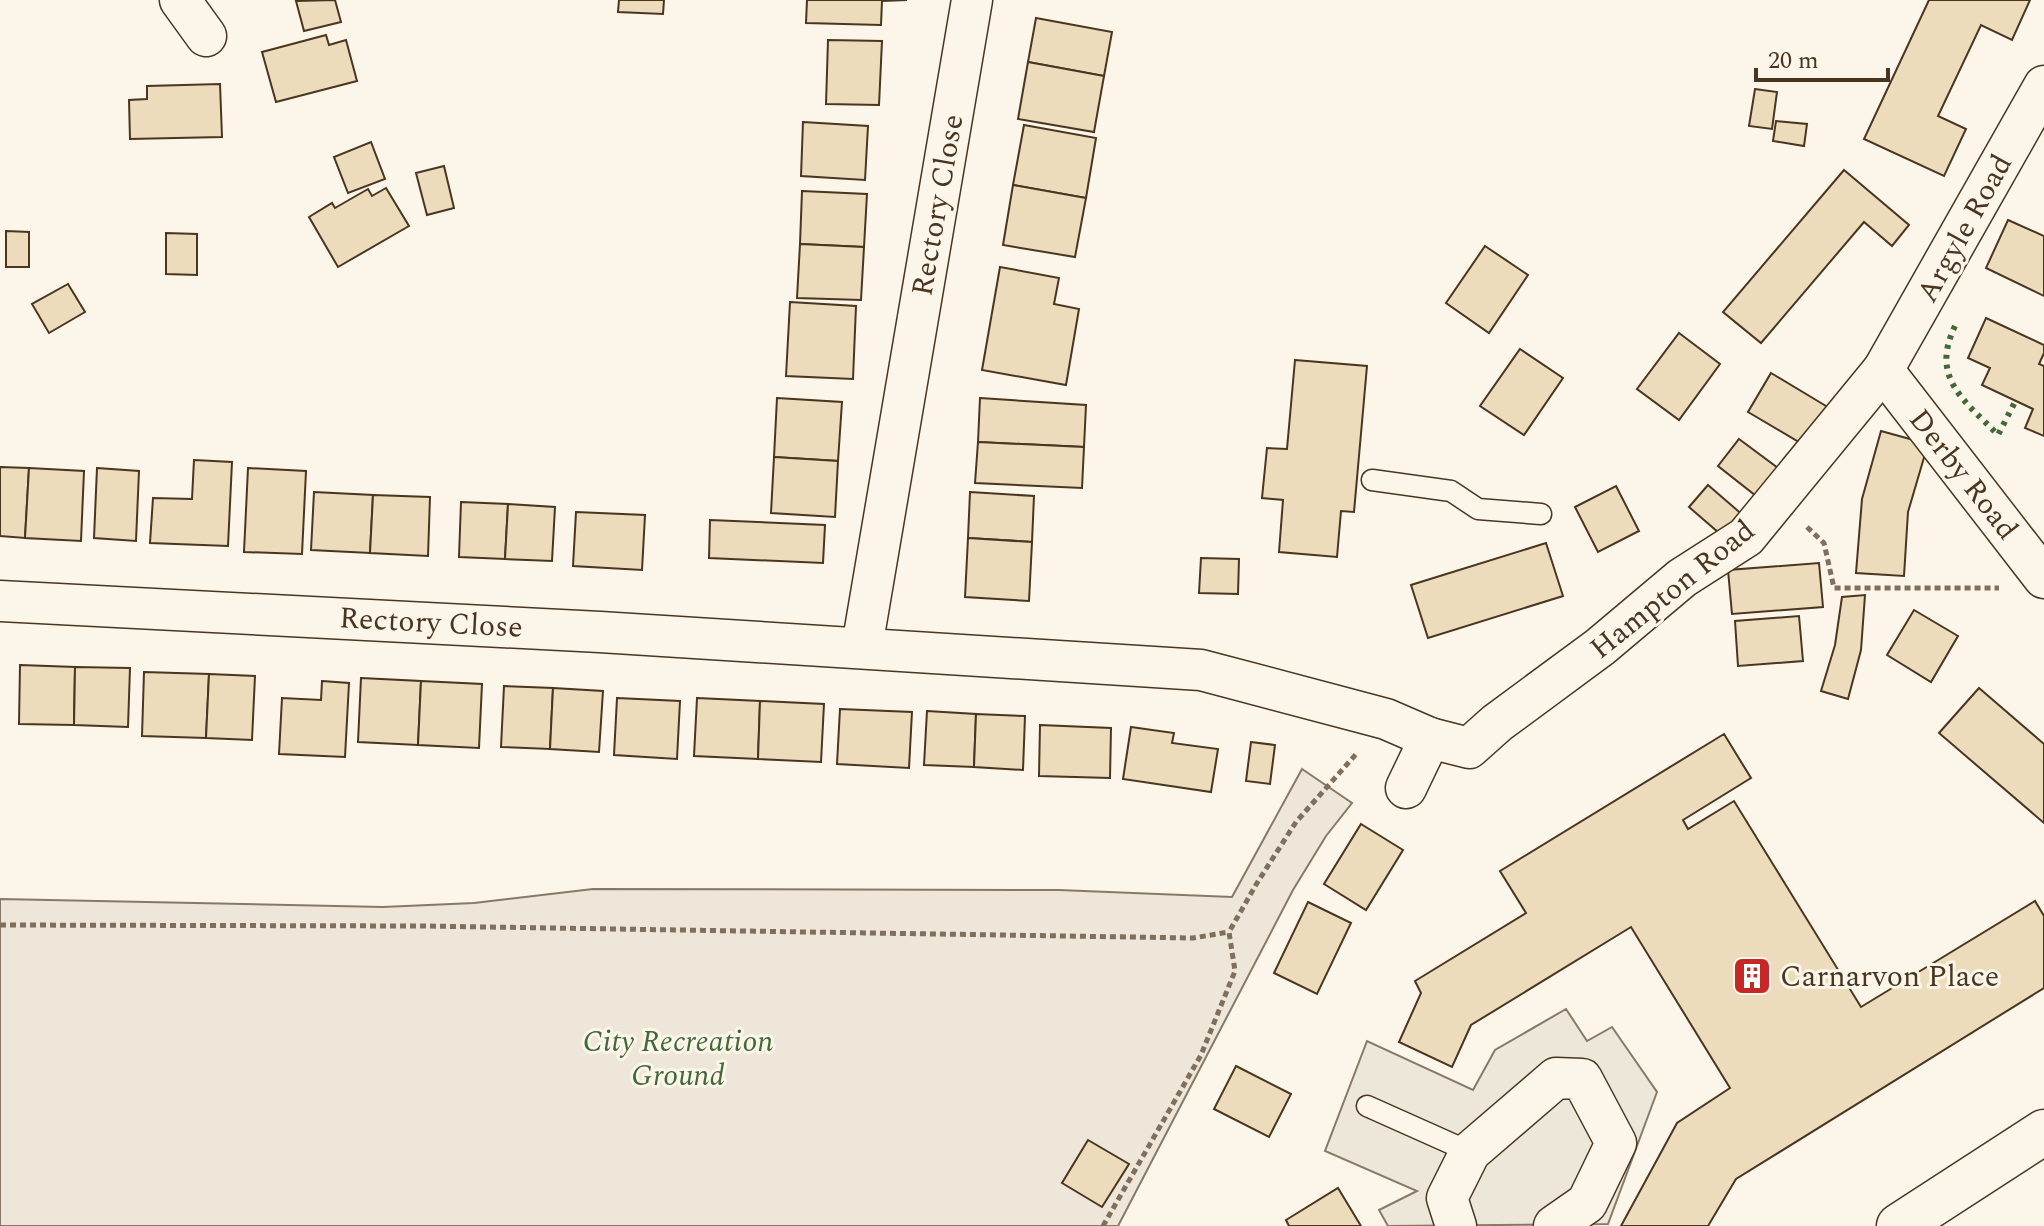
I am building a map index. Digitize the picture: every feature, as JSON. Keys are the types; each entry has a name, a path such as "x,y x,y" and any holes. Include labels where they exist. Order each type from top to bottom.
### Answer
{"main road":[{"path":"1912,1223 2044,1132"}],"street":[{"path":"180,0 206,36"},
{"name":"Rectory Close","path":"862,647 972,0"},
{"name":"Argyle Road","path":"1883,370 2044,86"},
{"name":"Hampton Road","path":"1483,736 1600,647 1682,578 1746,537 1883,370"},
{"name":"Derby Road","path":"1883,370 2044,578"},
{"name":"Rectory Close","path":"0,601 862,647 1201,670 1386,719 1430,738 1483,736"},
{"path":"1406,788 1430,738"},
{"path":"1456,1226 1447,1198 1470,1152 1556,1078 1582,1079 1616,1143 1587,1203 1554,1226"}],"lane":[{"path":"1372,480 1451,491 1478,509 1541,514"},
{"path":"1367,1106 1470,1152"}],"path":[{"path":"1776,498 1824,543 1834,588 2005,588"},
{"path":"1103,1226 1201,1055 1235,971 1229,932 1296,822 1386,719"},
{"path":"0,925 422,926 1193,938 1229,932"}],"green space":[{"name":"City Recreation Ground","path":"1302,769 1352,803 1326,836 1293,890 1118,1226 0,1226 0,899 383,907 474,903 593,889 1059,890 1232,897"}],"shaded area":[{"path":"1566,1009 1587,1041 1612,1027 1657,1092 1608,1224 1388,1226 1379,1210 1417,1191 1325,1151 1367,1041 1473,1090 1495,1050"}],"building":[{"path":"335,0 341,22 304,31 296,1"},
{"path":"619,0 664,0 663,14 618,12"},
{"path":"807,0 907,0 882,1 881,25 806,23"},
{"path":"1929,0 2030,0 2012,40 1981,25 1938,116 1966,129 1944,176 1864,139"},
{"path":"1036,18 1112,32 1104,76 1028,62"},
{"path":"326,35 329,45 346,40 357,81 276,102 262,52"},
{"path":"828,40 882,41 879,105 826,104"},
{"path":"1028,62 1104,76 1094,132 1018,119"},
{"path":"220,84 222,137 130,139 129,100 147,99 147,86"},
{"path":"1755,89 1777,92 1772,129 1749,126"},
{"path":"1776,121 1807,124 1804,146 1773,141"},
{"path":"803,122 868,126 865,180 801,176"},
{"path":"1024,125 1096,138 1086,198 1013,185"},
{"path":"371,142 385,179 348,193 334,157"},
{"path":"444,166 454,208 427,215 416,173"},
{"path":"1844,170 1909,225 1892,246 1864,222 1761,343 1723,312"},
{"path":"1013,185 1086,198 1075,257 1003,245"},
{"path":"386,188 409,226 338,267 309,217 332,203 335,208 368,189 372,196"},
{"path":"802,191 867,194 864,247 800,244"},
{"path":"2008,220 2044,236 2044,296 1986,268"},
{"path":"6,231 29,232 29,267 6,267"},
{"path":"166,233 197,234 197,275 166,274"},
{"path":"800,244 864,247 861,300 797,298"},
{"path":"1485,246 1528,275 1489,333 1446,303"},
{"path":"1000,267 1059,278 1054,304 1079,309 1066,385 982,370"},
{"path":"68,284 85,312 49,333 32,304"},
{"path":"790,302 856,306 853,379 786,376"},
{"path":"1986,318 2044,345 2039,364 2044,366 2044,436 2025,428 2033,409 1982,385 1990,368 1968,358"},
{"path":"1679,333 1720,364 1679,420 1637,389"},
{"path":"1520,349 1563,378 1524,435 1480,406"},
{"path":"1295,360 1367,366 1354,512 1341,511 1337,557 1279,552 1283,500 1262,498 1267,448 1287,449"},
{"path":"1771,373 1831,409 1809,448 1748,412"},
{"path":"777,398 842,402 838,461 774,457"},
{"path":"980,398 1086,405 1084,447 978,442"},
{"path":"1881,431 1928,444 1908,512 1904,576 1856,573 1862,499"},
{"path":"1739,439 1782,471 1760,499 1718,466"},
{"path":"978,442 1084,447 1082,488 975,483"},
{"path":"774,457 838,461 835,517 771,513"},
{"path":"194,460 232,462 228,546 150,543 153,498 192,499"},
{"path":"0,467 29,468 25,538 0,536"},
{"path":"29,468 84,471 81,541 25,538"},
{"path":"97,468 139,471 136,541 94,538"},
{"path":"248,468 306,471 302,554 244,552"},
{"path":"1708,485 1745,517 1726,539 1689,507"},
{"path":"1616,486 1639,531 1598,552 1575,507"},
{"path":"314,492 373,495 370,553 311,550"},
{"path":"970,492 1034,496 1032,542 968,538"},
{"path":"373,495 430,497 428,556 370,553"},
{"path":"461,502 508,504 505,559 459,557"},
{"path":"508,504 555,507 552,561 505,559"},
{"path":"576,512 645,515 642,570 573,566"},
{"path":"710,520 825,525 823,563 709,558"},
{"path":"968,538 1032,542 1029,601 965,597"},
{"path":"1546,543 1563,596 1428,638 1411,585"},
{"path":"1201,558 1239,559 1238,594 1199,593"},
{"path":"1819,563 1823,607 1732,614 1728,570"},
{"path":"1865,595 1861,650 1848,699 1821,691 1835,645 1842,597"},
{"path":"1914,610 1958,636 1931,682 1887,655"},
{"path":"1799,616 1803,661 1738,666 1735,621"},
{"path":"20,665 75,667 74,725 19,724"},
{"path":"75,667 130,668 128,727 74,725"},
{"path":"144,672 209,674 206,738 142,736"},
{"path":"209,674 255,676 252,740 206,738"},
{"path":"361,678 421,681 418,745 358,742"},
{"path":"322,681 349,683 345,757 279,754 282,698 321,700"},
{"path":"421,681 482,684 479,748 418,745"},
{"path":"504,686 553,688 550,749 501,747"},
{"path":"553,688 603,691 599,752 550,749"},
{"path":"1979,688 2044,744 2044,823 1939,733"},
{"path":"617,698 680,701 677,759 614,755"},
{"path":"697,698 760,701 758,759 694,756"},
{"path":"760,701 824,704 821,762 758,759"},
{"path":"840,709 912,712 909,768 837,764"},
{"path":"927,711 976,714 974,767 924,765"},
{"path":"976,714 1025,716 1023,770 974,767"},
{"path":"1040,725 1111,728 1110,778 1039,776"},
{"path":"1131,727 1174,733 1172,743 1218,749 1211,792 1123,779"},
{"name":"Carnarvon Place","path":"1724,734 1751,778 1683,820 1688,829 1734,801 1861,1007 2035,901 2044,916 2044,988 1736,1179 1708,1226 1621,1226 1677,1123 1730,1088 1631,927 1471,1025 1452,1067 1399,1042 1421,993 1415,981 1526,913 1500,871"},
{"path":"1251,742 1275,745 1270,784 1246,781"},
{"path":"1361,824 1403,850 1366,910 1324,884"},
{"path":"1308,902 1351,923 1317,994 1274,973"},
{"path":"1236,1066 1291,1094 1269,1137 1214,1109"},
{"path":"1088,1140 1129,1164 1102,1207 1062,1183"},
{"path":"1338,1188 1361,1226 1289,1226 1286,1220"}],"hedge":[{"path":"1955,326 1946,360 1954,387 1963,399 1998,435 2016,400"}],"place":[{"name":"Carnarvon Place","path":"1752,976"}]}
